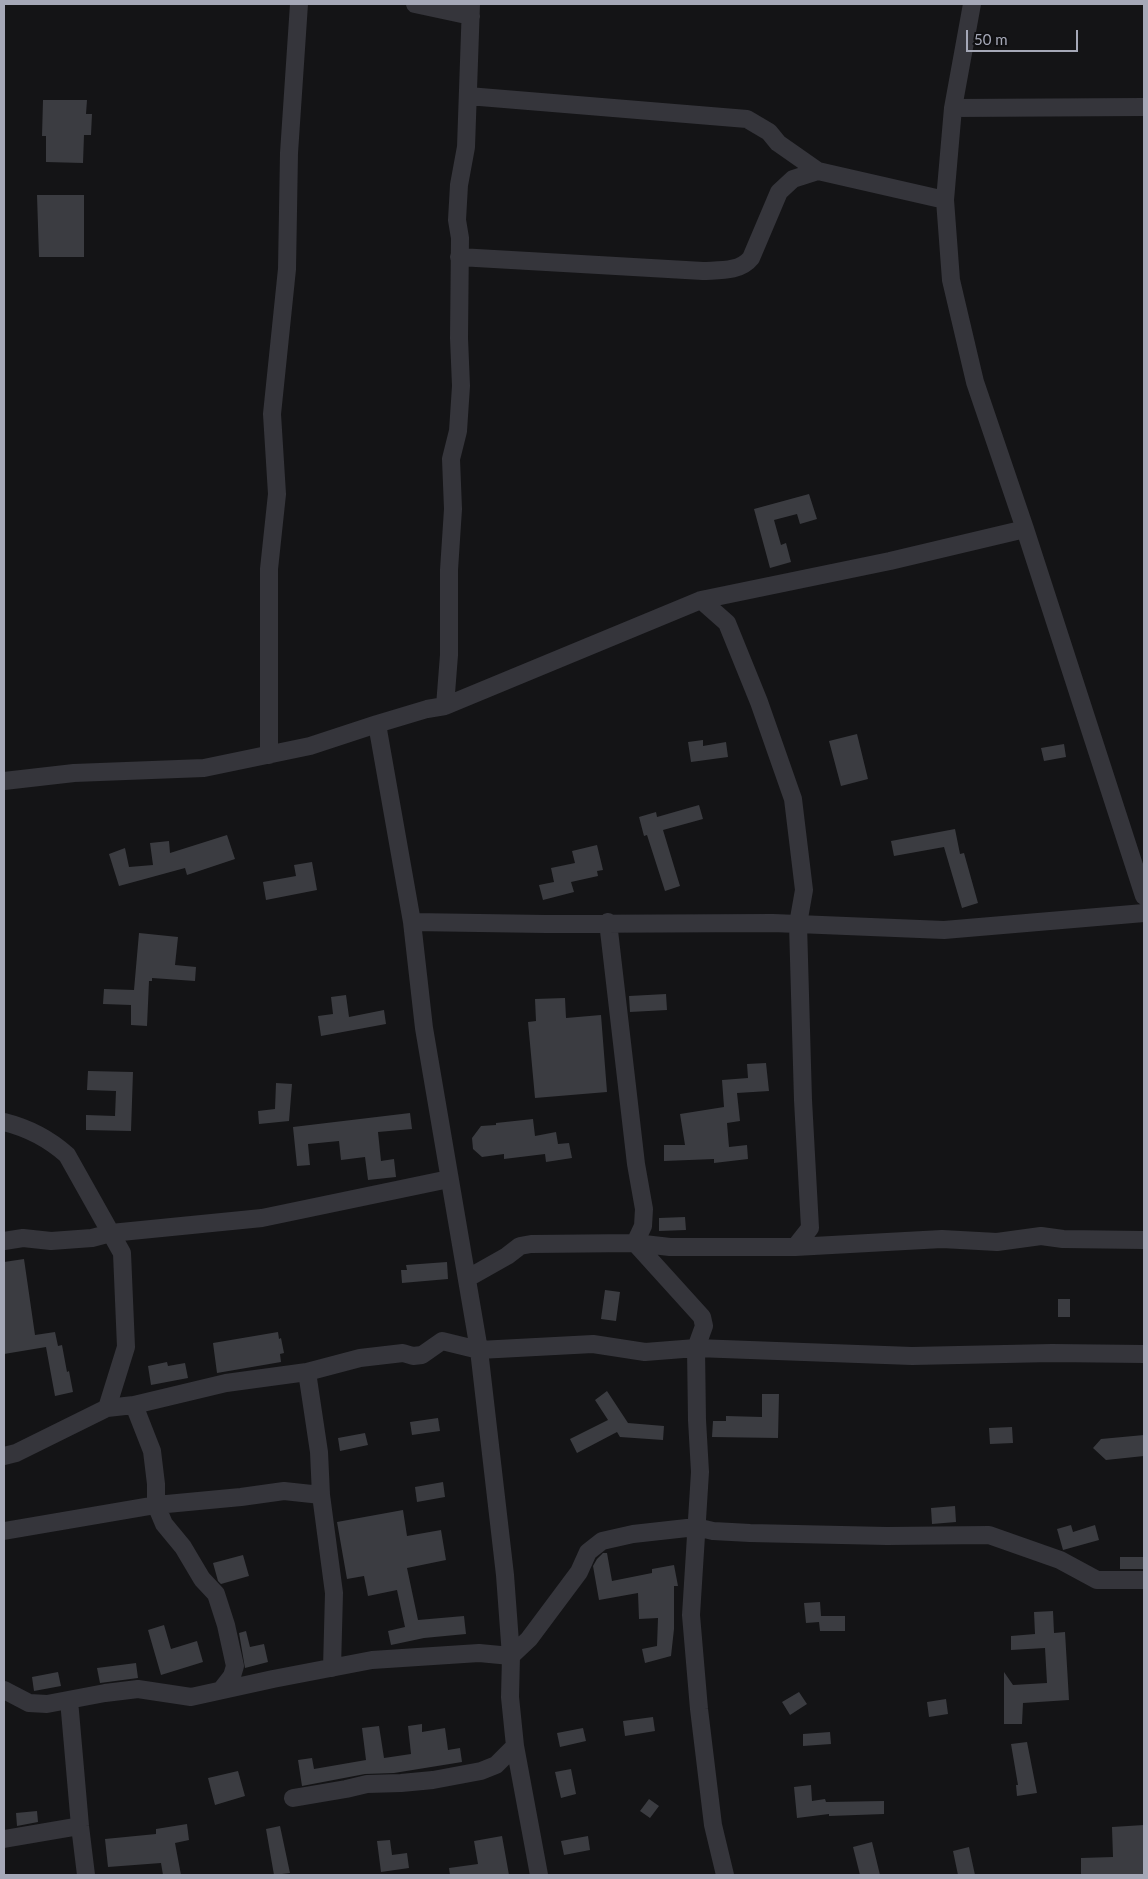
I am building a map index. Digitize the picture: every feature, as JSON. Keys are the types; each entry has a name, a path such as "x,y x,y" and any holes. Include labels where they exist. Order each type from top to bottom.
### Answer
{"street":[{"path":"269,755 269,570 277,494 272,414 287,269 289,153 299,4"},
{"path":"415,4 471,10 466,147 459,185 457,220 460,238 459,338 462,386 458,431 451,459 453,509 449,570 449,655 445,706"},
{"path":"972,4 953,108 946,200 951,280 975,382 1025,529 1144,896"},
{"path":"468,96 747,119 769,132 778,143 818,171 946,200"},
{"path":"953,108 1144,107"},
{"path":"459,257 703,271 733,269 746,264 751,258 779,192 793,179 818,171"},
{"path":"4,781 74,772 204,768 310,746 376,724 445,706 701,600 890,561 1025,529"},
{"path":"701,600 727,623 759,702 793,799 804,890 798,924 802,1091 810,1228 795,1247"},
{"path":"376,724 412,922 424,1028 479,1350 505,1574 511,1656 510,1697 515,1746 539,1875"},
{"path":"412,922 798,924 944,930 1144,913"},
{"path":"608,922 636,1164 644,1209 643,1226 635,1243"},
{"path":"4,1122 23,1127 54,1143 67,1155 122,1252 126,1347 108,1408"},
{"path":"4,1241 22,1238 51,1241 92,1238 111,1233 262,1218 449,1179"},
{"path":"468,1278 507,1256 520,1246 531,1244 635,1243 670,1247 795,1247 942,1239 997,1242 1041,1236 1063,1239 1144,1240"},
{"path":"635,1243 702,1317 704,1326 696,1348 700,1472 691,1615 713,1825 725,1875"},
{"path":"4,1456 16,1453 108,1408 134,1405 226,1383 307,1372 360,1358 403,1353 413,1356 422,1355 442,1341 479,1350 593,1344 645,1352 696,1348 912,1356 1052,1353 1144,1354"},
{"path":"307,1372 320,1452 321,1495 334,1594 332,1668"},
{"path":"134,1405 152,1451 156,1484 156,1505 164,1524 183,1547 202,1579 216,1594 226,1626 235,1666 232,1676 222,1690"},
{"path":"4,1531 156,1505 241,1497 284,1490 321,1495"},
{"path":"7,1696 29,1703 47,1704 138,1689 191,1697 372,1660 479,1653 511,1656 529,1639 579,1572 588,1552 602,1541 632,1534 696,1527 750,1533 887,1536 989,1535 1060,1560 1097,1580 1144,1580"},
{"path":"69,1700 86,1875"},
{"path":"293,1798 366,1784 401,1784 481,1771 496,1765 515,1746"},
{"path":"4,1839 80,1826"}],"building":[{"path":"43,100 87,100 86,114 92,114 91,135 84,135 83,163 46,162 46,136 42,136"},
{"path":"37,195 84,195 84,257 39,257"},
{"path":"809,494 817,519 800,524 797,514 774,520 781,545 786,543 791,562 770,568 754,509"},
{"path":"857,734 868,779 841,786 829,741"},
{"path":"703,740 703,746 726,742 728,757 691,762 688,742"},
{"path":"1064,744 1066,757 1044,761 1041,748"},
{"path":"699,805 703,819 663,830 680,886 665,891 647,835 644,836 639,817 656,812 657,817"},
{"path":"955,829 960,854 964,853 978,903 962,908 944,847 894,856 891,841"},
{"path":"227,835 235,859 187,875 185,868 119,886 109,854 125,848 129,867 153,865 150,843 169,841 170,853"},
{"path":"597,845 603,870 597,871 598,876 571,882 574,892 543,900 539,885 554,882 551,868 575,863 572,851"},
{"path":"312,862 317,890 266,900 263,882 296,876 294,865"},
{"path":"139,933 178,937 175,965 196,967 195,981 152,978 152,981 149,981 147,1026 131,1025 131,1005 103,1004 104,989 134,990"},
{"path":"666,994 667,1010 630,1012 629,996"},
{"path":"346,995 349,1017 384,1010 386,1024 321,1036 318,1016 333,1014 331,997"},
{"path":"565,998 566,1018 601,1015 607,1092 535,1098 528,1022 536,1021 535,999"},
{"path":"766,1063 769,1091 737,1093 740,1121 727,1123 729,1147 747,1145 748,1159 714,1163 714,1159 664,1161 664,1145 685,1145 680,1114 724,1107 722,1080 748,1078 747,1064"},
{"path":"88,1071 133,1072 131,1131 86,1130 86,1115 115,1116 116,1091 87,1090"},
{"path":"276,1083 292,1084 289,1121 259,1124 258,1111 275,1109"},
{"path":"410,1113 412,1129 378,1132 381,1161 394,1159 396,1177 368,1180 365,1157 341,1160 339,1141 308,1144 310,1165 297,1166 293,1127"},
{"path":"533,1119 535,1136 556,1132 558,1144 569,1143 572,1158 546,1162 545,1154 504,1159 504,1154 482,1157 473,1149 472,1138 481,1126"},
{"path":"685,1217 686,1230 659,1231 659,1218"},
{"path":"24,1259 35,1335 55,1332 58,1346 62,1345 73,1392 55,1396 46,1347 4,1354 4,1262"},
{"path":"447,1262 448,1279 402,1283 401,1270 407,1270 406,1265"},
{"path":"605,1290 620,1292 616,1321 601,1319"},
{"path":"1058,1299 1070,1299 1070,1317 1058,1317"},
{"path":"278,1332 284,1353 280,1354 281,1362 217,1373 213,1343"},
{"path":"167,1362 168,1366 185,1363 188,1378 151,1385 148,1366"},
{"path":"607,1391 628,1423 664,1426 663,1440 620,1437 617,1432 577,1453 570,1439 608,1420 595,1400"},
{"path":"762,1394 779,1394 778,1438 712,1437 713,1421 726,1421 726,1416 762,1417"},
{"path":"438,1418 440,1431 412,1435 410,1422"},
{"path":"1012,1427 1013,1443 990,1444 989,1428"},
{"path":"365,1433 368,1445 340,1451 338,1438"},
{"path":"1144,1435 1144,1456 1106,1460 1093,1448 1101,1439"},
{"path":"443,1482 445,1497 417,1502 415,1487"},
{"path":"955,1506 956,1522 932,1524 931,1508"},
{"path":"403,1510 407,1536 441,1530 446,1560 407,1568 418,1620 464,1616 466,1634 424,1638 391,1645 388,1631 405,1627 397,1590 368,1596 364,1576 347,1579 337,1522"},
{"path":"1071,1525 1073,1532 1095,1525 1099,1540 1063,1550 1057,1529"},
{"path":"603,1553 607,1553 612,1581 652,1573 652,1569 674,1565 678,1586 674,1586 674,1629 671,1656 645,1663 642,1649 657,1646 658,1618 639,1619 638,1593 599,1600 593,1566"},
{"path":"243,1555 249,1576 221,1584 218,1581 213,1563"},
{"path":"1120,1557 1144,1557 1144,1569 1120,1569"},
{"path":"820,1602 821,1616 845,1616 845,1631 820,1631 819,1622 806,1623 804,1603"},
{"path":"1053,1611 1054,1633 1065,1632 1069,1700 1023,1703 1022,1724 1004,1724 1004,1672 1013,1685 1047,1683 1045,1648 1011,1650 1011,1636 1035,1634 1034,1612"},
{"path":"164,1625 171,1649 197,1641 203,1662 161,1675 148,1630"},
{"path":"246,1631 250,1647 264,1644 268,1662 245,1668 239,1633"},
{"path":"136,1663 138,1678 100,1683 97,1668"},
{"path":"58,1672 61,1686 34,1691 32,1677"},
{"path":"799,1692 807,1704 790,1715 782,1702"},
{"path":"946,1699 948,1714 929,1717 927,1702"},
{"path":"653,1717 655,1731 625,1736 623,1721"},
{"path":"422,1724 422,1732 445,1728 448,1750 460,1748 462,1762 394,1773 365,1774 302,1786 298,1760 312,1758 314,1769 366,1760 362,1728 379,1726 384,1758 411,1754 408,1726"},
{"path":"583,1728 586,1741 560,1747 557,1733"},
{"path":"830,1732 831,1744 803,1746 803,1734"},
{"path":"1027,1742 1037,1793 1017,1796 1016,1785 1018,1785 1011,1744"},
{"path":"571,1769 576,1794 561,1798 555,1772"},
{"path":"238,1771 245,1796 215,1805 208,1778"},
{"path":"811,1785 812,1801 825,1799 826,1802 884,1801 884,1814 829,1816 829,1814 797,1818 794,1787"},
{"path":"649,1799 659,1806 650,1818 640,1811"},
{"path":"37,1811 38,1822 17,1826 16,1813"},
{"path":"187,1824 189,1840 175,1843 181,1875 163,1875 161,1863 108,1867 105,1839 156,1834 156,1829"},
{"path":"1144,1825 1144,1875 1081,1875 1081,1858 1113,1857 1112,1827"},
{"path":"280,1826 290,1873 274,1875 266,1829"},
{"path":"502,1836 509,1875 450,1875 449,1868 478,1864 474,1841"},
{"path":"588,1836 590,1850 564,1855 561,1841"},
{"path":"390,1840 392,1855 407,1853 409,1868 381,1872 377,1841"},
{"path":"872,1842 880,1875 860,1875 853,1847"},
{"path":"969,1847 975,1875 958,1875 953,1851"}]}
